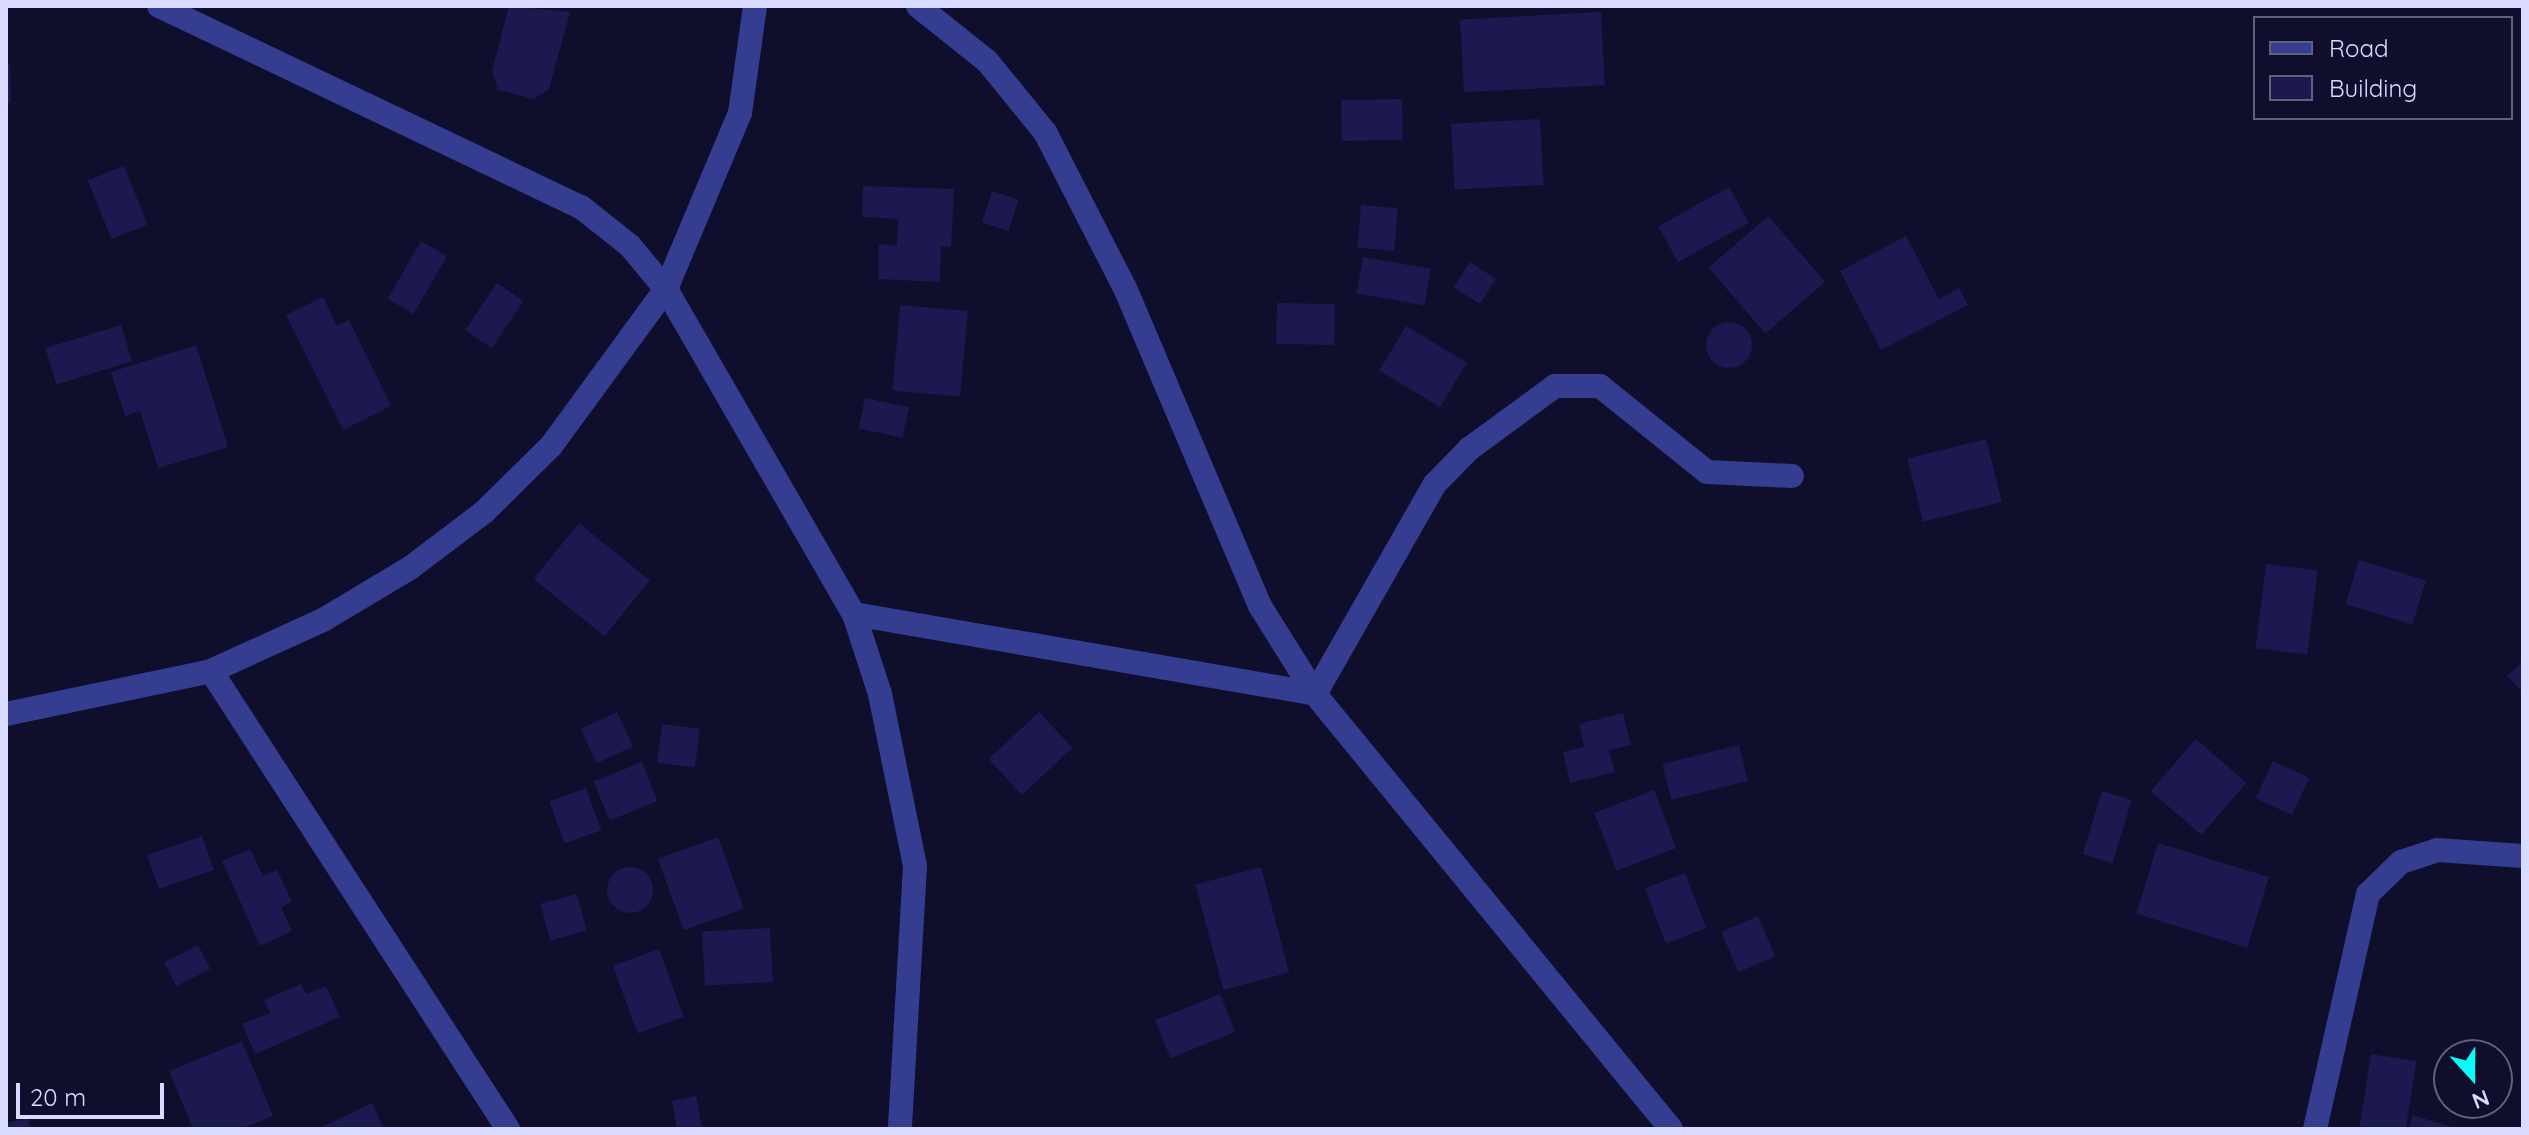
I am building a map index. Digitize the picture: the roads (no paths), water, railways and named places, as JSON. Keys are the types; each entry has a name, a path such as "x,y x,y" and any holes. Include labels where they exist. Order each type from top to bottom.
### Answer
{"street":[{"path":"159,6 581,207 630,246 666,289 854,614 902,775 915,866 900,1129"},
{"path":"6,714 211,671 335,612 484,512 551,446 666,289 740,113 755,6"},
{"path":"918,6 987,61 1045,132 1125,288 1260,606 1315,694 1671,1129"},
{"path":"1315,694 1435,484 1469,449 1555,386 1600,386 1707,472 1792,476"},
{"path":"854,614 1315,694"},
{"path":"211,671 508,1129"},
{"path":"2315,1129 2368,894 2401,862 2437,850 2523,856"}]}
